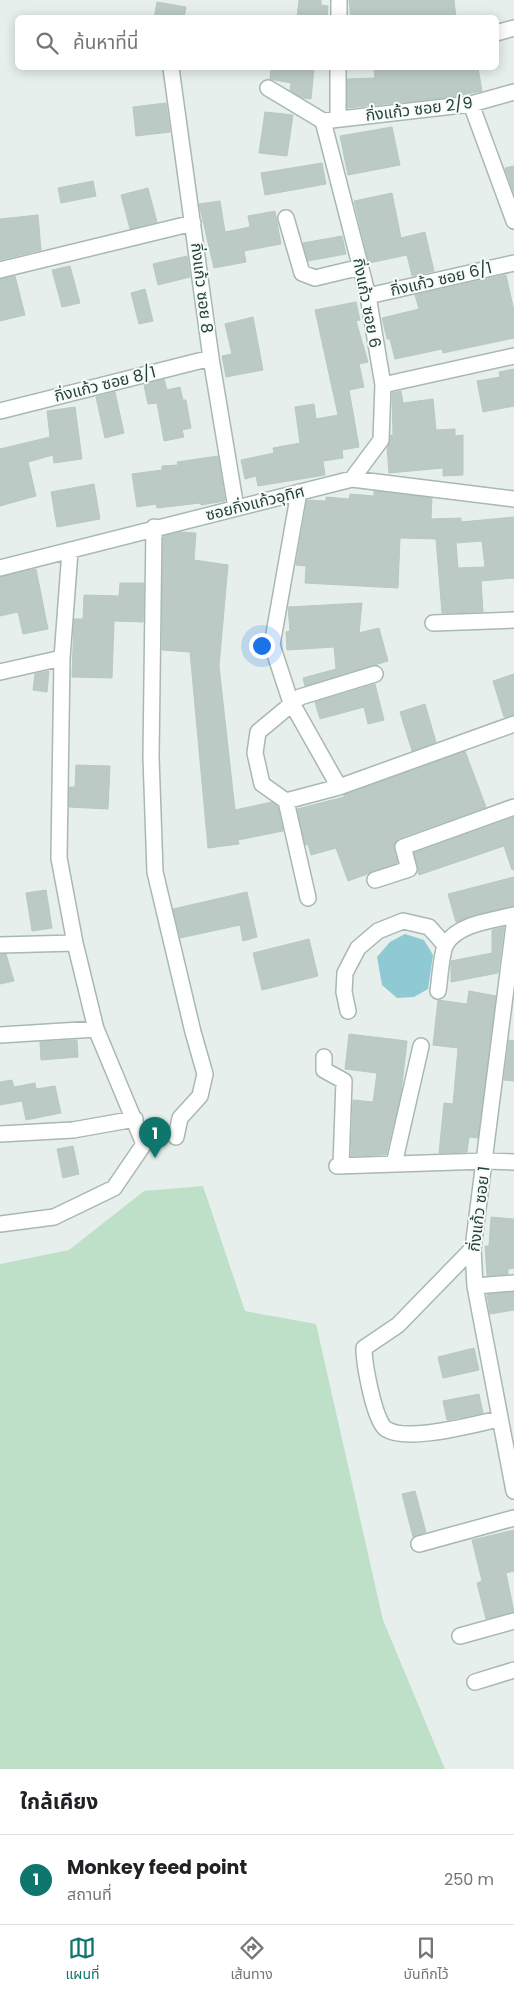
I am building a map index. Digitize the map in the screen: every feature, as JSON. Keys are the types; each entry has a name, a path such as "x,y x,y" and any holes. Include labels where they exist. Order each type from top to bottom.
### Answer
{"street":[{"path":"339,0 339,15"},
{"path":"499,32 514,28"},
{"name":"กิ่งแก้ว ซอย 8","path":"171,70 211,358 236,508"},
{"name":"กิ่งแก้ว ซอย 6","path":"338,70 330,120 368,296 382,385 381,440 352,478"},
{"path":"268,88 330,120"},
{"name":"กิ่งแก้ว ซอย 2/9","path":"330,120 471,104 514,92"},
{"path":"471,104 514,221"},
{"path":"286,218 302,273 315,278 361,267"},
{"path":"0,270 193,223"},
{"name":"กิ่งแก้ว ซอย 6/1","path":"368,296 514,262"},
{"path":"382,385 514,356"},
{"name":"กิ่งแก้ว ซอย 8/1","path":"0,410 211,358"},
{"name":"ซอยกิ่งแก้วอุทิศ","path":"0,568 70,551 154,527 352,478 514,499"},
{"path":"298,492 272,645 292,703 339,786"},
{"path":"154,527 151,756 154,872 193,1032 206,1074 200,1096 180,1118 176,1137"},
{"path":"0,1224 54,1217 114,1188 144,1144 96,1029 75,943 59,858 62,658 70,551"},
{"path":"433,623 514,620"},
{"path":"0,672 62,658"},
{"path":"308,898 286,801 262,784 255,753 258,732 300,697 374,674"},
{"path":"286,801 339,786 514,724"},
{"path":"376,880 409,869 403,847 514,807"},
{"path":"438,991 445,945 454,935 468,927 514,915"},
{"path":"348,1011 344,992 345,973 358,948 378,931 403,921 430,928 445,945"},
{"name":"กิ่งแก้ว ซอย 1","path":"514,925 473,1248 475,1286 514,1491"},
{"path":"0,945 75,943"},
{"path":"0,1035 96,1029"},
{"path":"394,1164 421,1046"},
{"path":"324,1057 324,1070 344,1081 339,1166 485,1161 514,1162"},
{"path":"0,1134 72,1130 135,1119"},
{"path":"473,1248 398,1325 364,1348 364,1362 378,1416 384,1428 396,1434 431,1433 499,1419"},
{"path":"475,1286 514,1283"},
{"path":"419,1544 514,1518"},
{"path":"460,1636 514,1621"},
{"path":"475,1682 514,1670"}],"green space":[{"path":"203,1186 245,1311 316,1324 383,1620 445,1769 0,1769 0,1264 69,1250 144,1191"}],"water":[{"path":"405,934 424,940 433,955 428,989 414,997 397,998 382,985 377,957 390,942"}],"building":[{"path":"299,0 321,0 321,5 328,6 327,15 297,15"},
{"path":"349,0 454,0 456,15 351,15"},
{"path":"157,2 186,7 185,15 155,15"},
{"path":"271,70 314,70 311,99 303,98 290,91 291,83 270,79"},
{"path":"374,70 478,70 482,91 451,97 347,108 347,79 375,78"},
{"path":"166,103 170,132 136,136 133,107"},
{"path":"265,112 293,115 287,156 259,153"},
{"path":"392,127 400,165 348,175 340,136"},
{"path":"322,163 326,184 265,195 261,173"},
{"path":"514,166 514,194 505,168"},
{"path":"93,181 96,196 61,203 58,188"},
{"path":"148,188 157,222 130,229 121,195"},
{"path":"392,193 401,238 425,232 434,271 412,276 407,255 369,263 354,201"},
{"path":"220,201 225,232 250,227 248,216 275,211 281,244 244,251 246,262 214,268 199,204"},
{"path":"38,215 41,250 0,260 0,219"},
{"path":"342,236 346,254 308,261 303,243"},
{"path":"187,256 190,277 158,285 153,264"},
{"path":"70,266 80,303 62,307 52,270"},
{"path":"506,275 514,311 514,338 443,353 442,349 395,359 390,339 387,339 382,318 419,309 415,295"},
{"path":"15,276 25,315 0,321 0,279"},
{"path":"145,289 153,321 139,324 131,293"},
{"path":"356,302 360,320 356,321 368,362 359,364 364,387 349,390 359,447 342,450 343,458 323,461 325,475 258,486 256,476 245,479 241,460 274,453 273,448 300,443 295,407 314,404 316,419 338,415 315,310"},
{"path":"253,317 263,370 226,377 222,356 232,354 225,324"},
{"path":"514,369 514,406 483,412 477,381 500,377 499,372"},
{"path":"164,379 167,390 180,387 183,400 186,400 191,428 182,430 184,437 164,441 157,403 148,404 144,385"},
{"path":"401,391 403,403 433,399 436,430 455,429 455,436 463,435 463,475 443,476 443,468 389,473 387,447 391,435 393,435 392,393"},
{"path":"115,392 124,433 105,438 96,397"},
{"path":"75,407 82,459 54,463 53,455 28,462 36,496 0,506 0,449 50,437 47,411"},
{"path":"218,456 225,501 201,505 200,503 157,508 156,504 137,507 132,474 162,470 162,466 178,465 177,462"},
{"path":"94,484 100,519 57,527 51,492"},
{"path":"374,491 432,498 431,519 461,518 461,522 514,517 514,578 481,581 483,612 442,613 436,539 400,538 398,588 305,583 306,566 296,565 307,500 326,501 326,497 349,499 350,494 374,496","holes":["482,541 485,567 458,568 456,543"]},
{"path":"181,532 196,533 194,560 228,565 219,666 235,810 272,802 278,807 283,831 238,840 239,844 208,848 190,652 162,650 163,536"},
{"path":"36,569 48,629 23,634 18,612 0,616 0,577"},
{"path":"120,583 144,583 143,622 114,621 112,678 72,677 74,619 83,619 84,595 119,596"},
{"path":"362,603 359,633 379,628 388,661 305,686 303,678 336,669 334,647 287,650 286,632 290,631 288,607"},
{"path":"49,671 47,692 33,690 35,674"},
{"path":"514,674 514,715 504,717 493,681"},
{"path":"375,684 384,720 368,724 364,707 320,719 315,702"},
{"path":"425,704 436,742 412,751 400,712"},
{"path":"465,751 486,807 399,838 394,845 398,863 348,881 336,848 311,855 308,844 305,845 297,809 344,797 344,795"},
{"path":"76,765 110,766 108,809 69,807 69,787 75,787"},
{"path":"514,817 514,869 512,870 504,846 419,875 414,853"},
{"path":"514,877 514,906 474,915 456,922 448,894"},
{"path":"46,890 52,928 32,931 26,893"},
{"path":"247,892 257,937 243,941 240,925 180,938 173,909"},
{"path":"504,927 498,973 451,982 451,961 492,953 492,930"},
{"path":"309,939 318,976 262,990 253,953"},
{"path":"0,954 6,954 14,981 0,984"},
{"path":"469,991 496,996 478,1138 469,1137 467,1152 439,1153 444,1103 453,1104 458,1048 433,1045 438,1000 467,1004"},
{"path":"349,1034 407,1041 401,1093 386,1155 351,1156 353,1100 373,1102 377,1073 345,1069"},
{"path":"77,1040 78,1057 41,1060 40,1042"},
{"path":"509,1040 514,1041 514,1081 504,1080"},
{"path":"12,1080 14,1087 35,1083 36,1089 55,1086 61,1113 26,1120 22,1101 0,1105 0,1082"},
{"path":"73,1146 79,1174 63,1178 57,1149"},
{"path":"491,1217 514,1219 514,1268 508,1269 508,1274 487,1276 485,1246 489,1246"},
{"path":"514,1292 514,1310 490,1314 487,1294"},
{"path":"474,1348 479,1370 443,1378 438,1357"},
{"path":"479,1394 483,1413 447,1420 443,1401"},
{"path":"415,1491 426,1532 413,1537 402,1494"},
{"path":"514,1530 514,1571 506,1573 514,1612 486,1619 477,1583 482,1581 472,1540"}],"place":[{"name":"Monkey feed point","path":"155,1158"}]}
